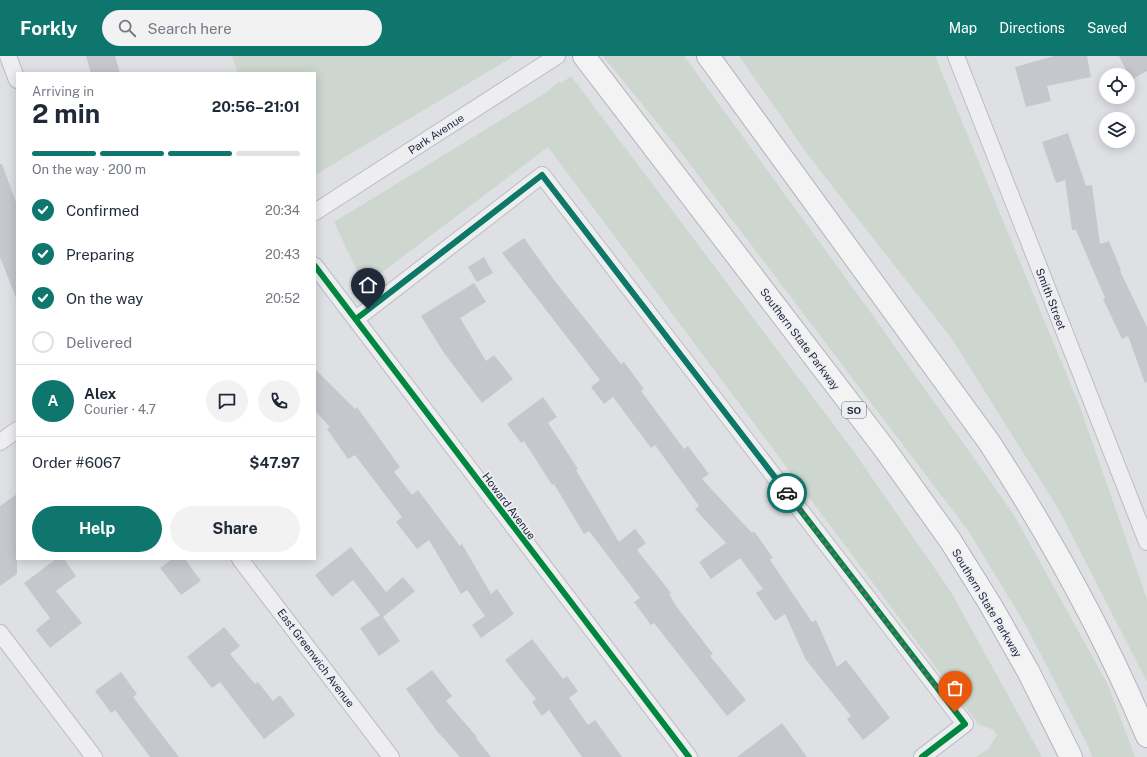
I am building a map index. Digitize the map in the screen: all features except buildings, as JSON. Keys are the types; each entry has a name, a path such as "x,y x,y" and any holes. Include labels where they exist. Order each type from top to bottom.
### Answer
{"highway":[{"name":"Southern State Parkway","path":"584,56 884,448 950,540 990,604 1028,671 1071,757"},
{"path":"708,56 989,442 1031,507 1069,572 1120,674 1147,736"}],"street":[{"path":"8,56 16,77"},
{"name":"Park Avenue","path":"316,211 557,56"},
{"name":"Smith Street","path":"956,56 1147,542"},
{"path":"356,319 542,175 965,724 922,757"},
{"name":"Howard Avenue","path":"316,267 404,385 689,757"},
{"path":"0,442 16,431"},
{"name":"East Greenwich Avenue","path":"241,560 391,757"},
{"path":"0,633 94,757"}],"shaded area":[{"path":"232,56 514,56 316,174 316,72 238,72"},
{"path":"603,56 684,56 869,310 1014,515 1108,685 1135,757 1092,757 1088,746 1025,624 969,532 680,151"},
{"path":"739,56 935,56 1080,407 1147,599 1147,682 1059,510 952,339 808,155"},
{"path":"571,76 852,449 951,592 1042,757 976,757 989,748 997,735 994,730 978,724 548,147 364,286 334,222 547,92 559,81 562,84"}],"cycle path":[{"path":"356,319 542,175 965,724 922,757"},
{"path":"316,267 689,757"}],"way so far":[{"path":"787,493 955,712"}],"route":[{"path":"368,309 542,175 787,493"}]}
